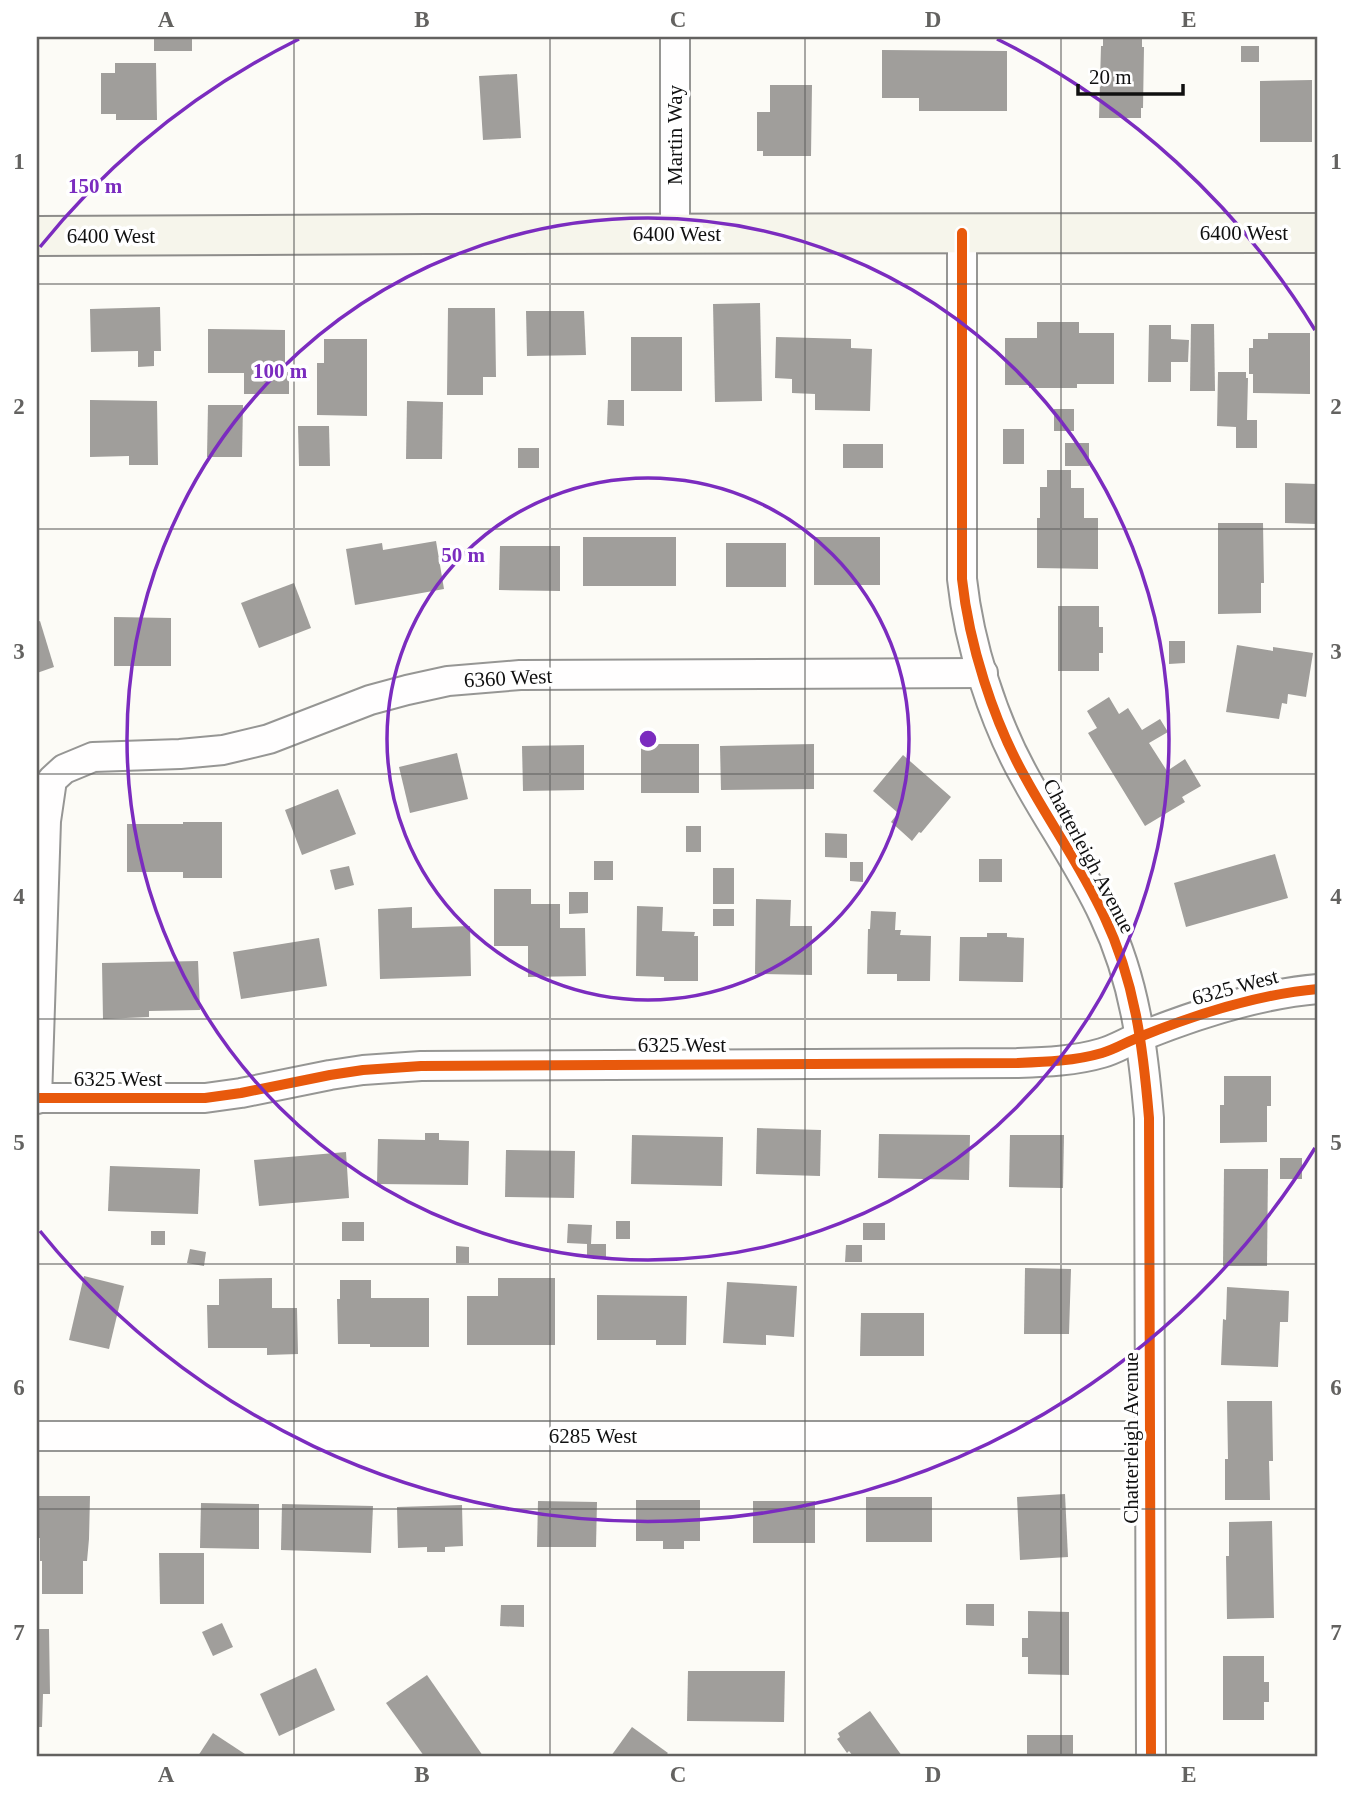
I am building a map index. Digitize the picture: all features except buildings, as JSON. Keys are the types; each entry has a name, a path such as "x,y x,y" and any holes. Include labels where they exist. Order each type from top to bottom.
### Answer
{"street":[{"name":"Martin Way","path":"675,37 675,234"},
{"name":"Chatterleigh Avenue","path":"962,233 962,579 968,620 1007,742 1104,915 1127,973 1140,1036 1149,1118 1151,1756"},
{"name":"6400 West","path":"37,236 1318,233"},
{"name":"6360 West","path":"37,1099 46,821 52,780 64,769 79,762 93,757 223,750 269,739 370,700 448,681 520,675 983,673"},
{"name":"6325 West","path":"37,1099 205,1098 330,1075 421,1066 1035,1063 1103,1052 1140,1036 1254,999 1318,989"},
{"name":"6285 West","path":"37,1436 1150,1436"}],"cycle path":[{"path":"962,233 962,579 970,629 984,681 1013,755 1086,880 1115,940 1136,1015 1144,1066 1149,1118 1151,1756"},
{"path":"37,1098 205,1098 363,1070 421,1066 1060,1061 1102,1053 1163,1028 1228,1006 1273,995 1318,989"}]}
